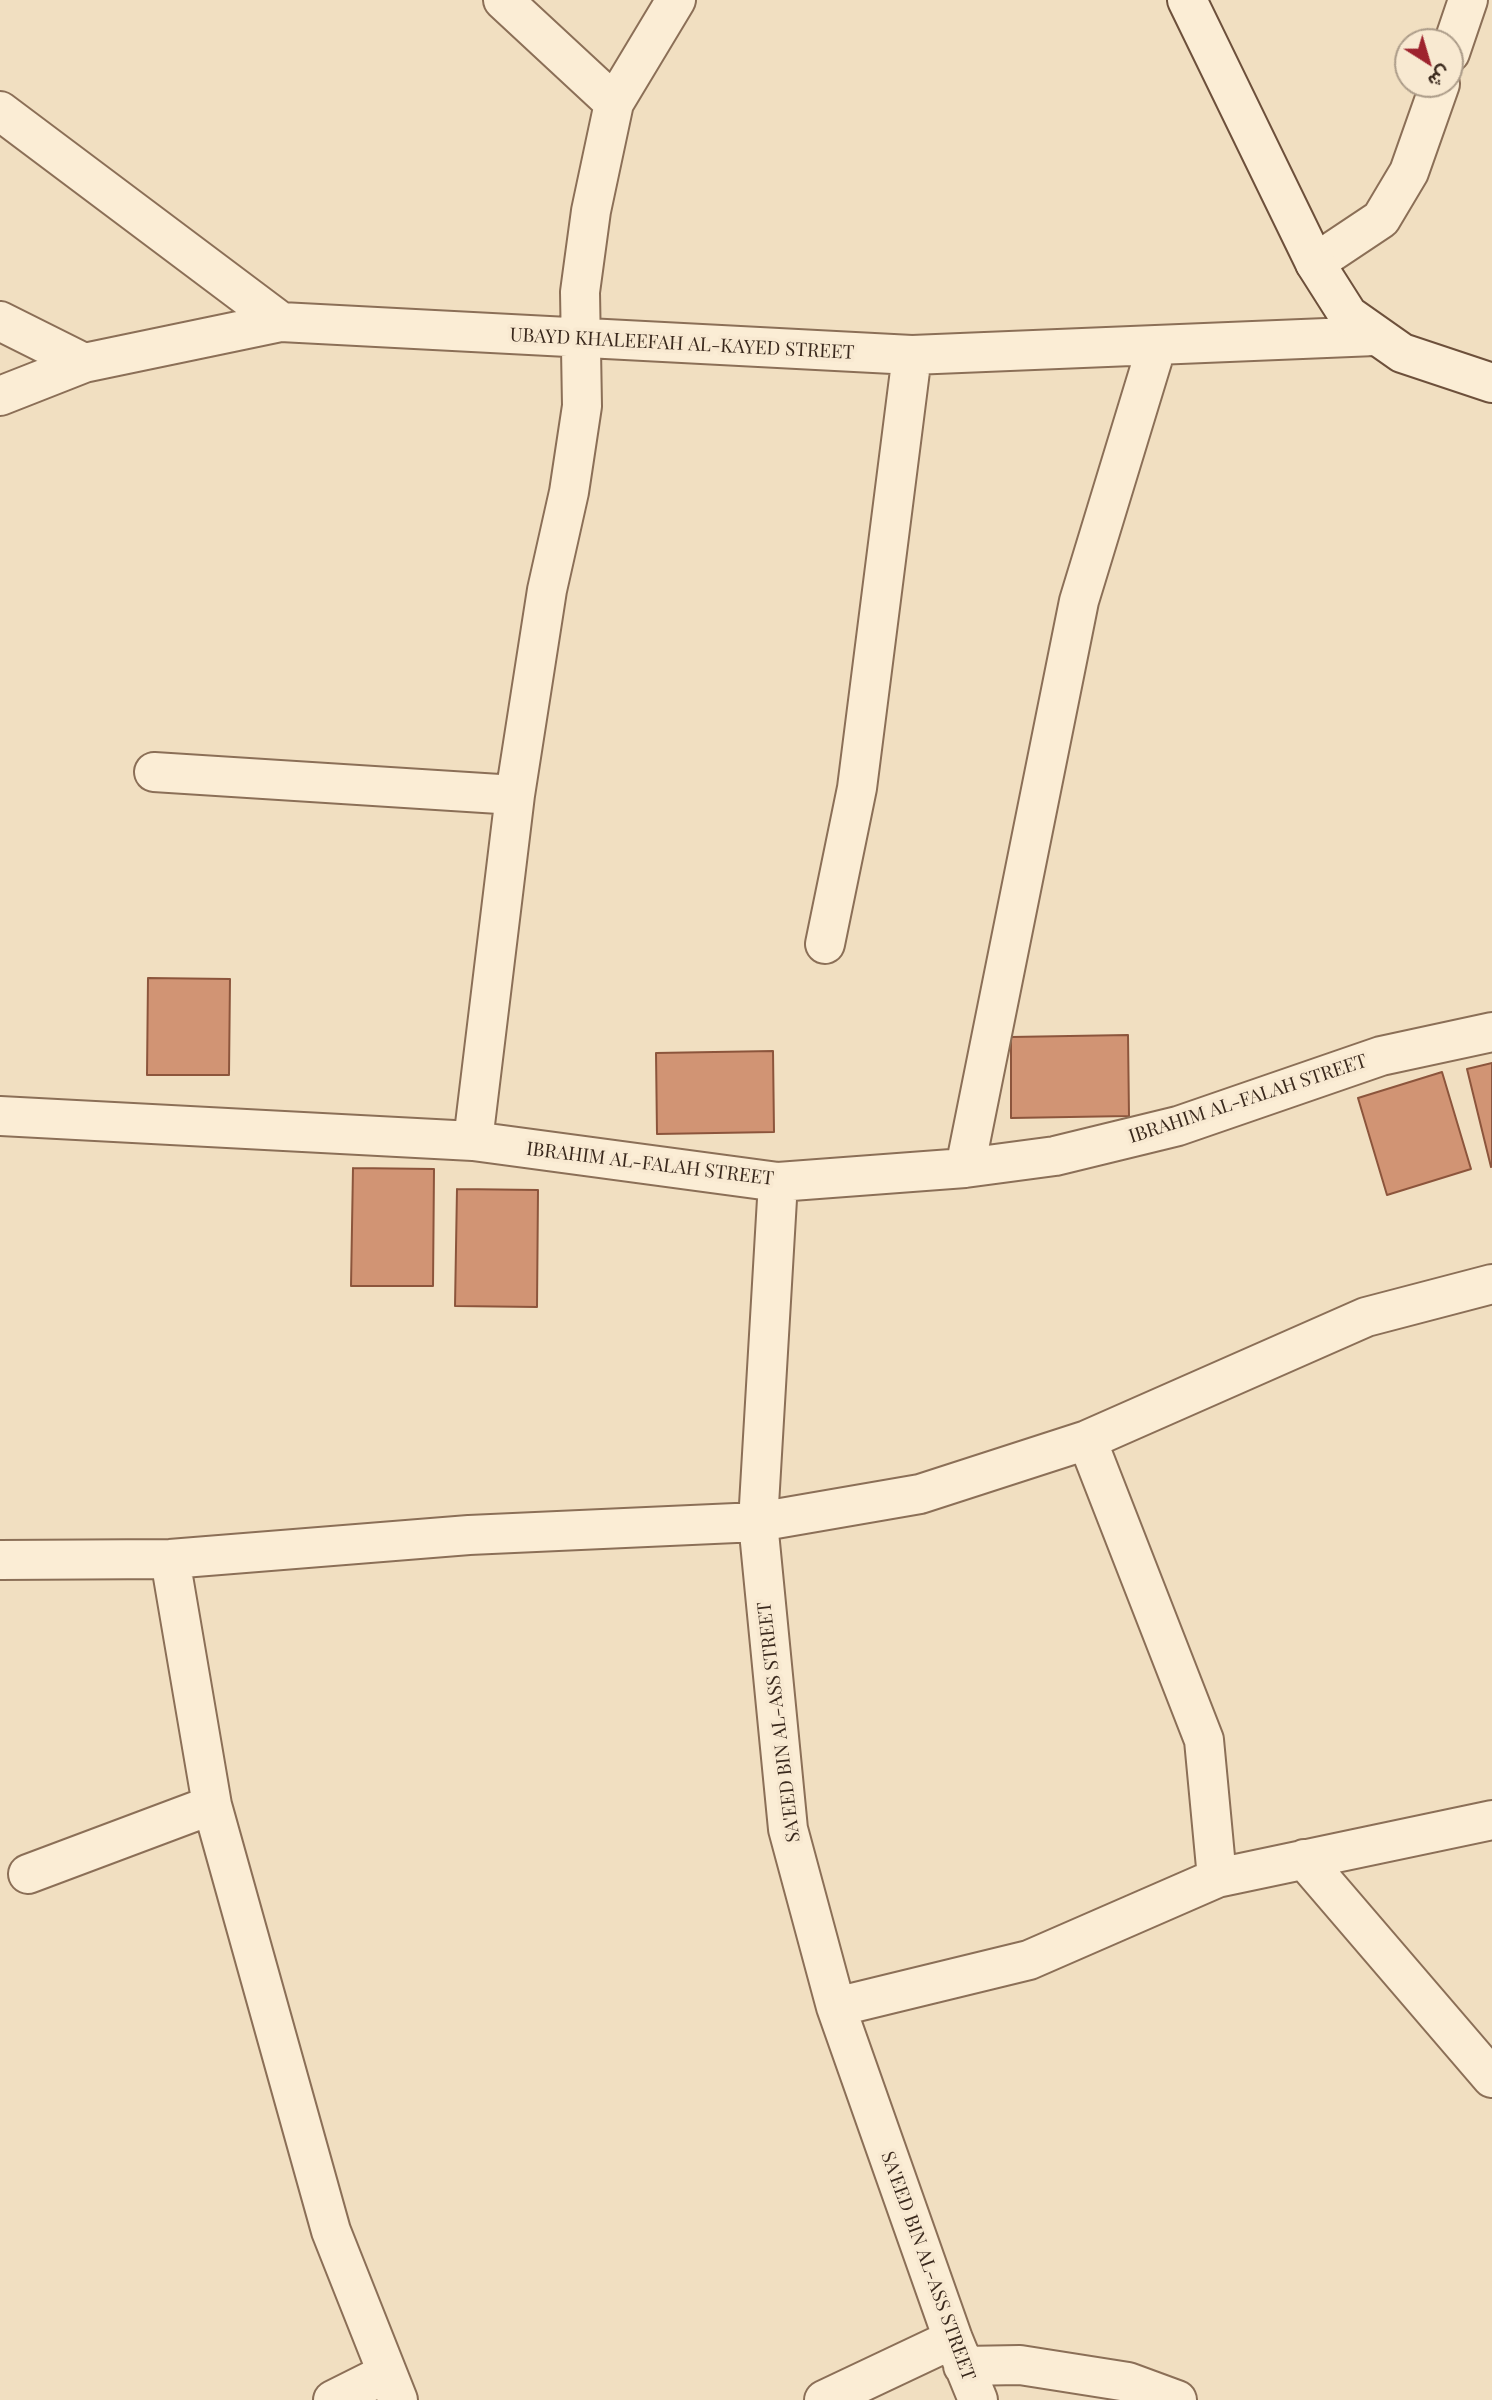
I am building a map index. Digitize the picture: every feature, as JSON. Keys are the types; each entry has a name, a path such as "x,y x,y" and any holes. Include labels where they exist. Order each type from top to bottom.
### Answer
{"street":[{"path":"503,0 614,103"},
{"path":"473,1141 515,795 547,590 569,492 580,419 580,292 591,211 614,103 676,0"},
{"path":"1187,0 1315,263 1348,315 1402,354 1492,383"},
{"path":"1458,28 1468,0"},
{"path":"1315,263 1381,219 1409,172 1435,98"},
{"path":"0,111 281,322"},
{"path":"0,321 84,363"},
{"name":"UBAYD KHALEEFAH AL-KAYED STREET","path":"0,396 84,363 281,322 580,340 912,355 1375,336"},
{"path":"965,1168 1079,601 1157,345"},
{"path":"825,944 857,788 912,355"},
{"path":"154,772 515,795"},
{"name":"IBRAHIM AL-FALAH STREET","path":"0,1116 473,1141 778,1182 965,1168 1055,1156 1178,1126 1381,1056 1492,1032"},
{"name":"SA'EED BIN AL-ASS STREET","path":"778,1182 758,1522 788,1829 836,2007 964,2368"},
{"path":"0,1560 170,1559 469,1535 758,1522 920,1494 1087,1440 1366,1317 1492,1284"},
{"path":"1087,1440 1204,1740 1217,1878"},
{"path":"170,1559 212,1805 331,2231 393,2386 333,2400"},
{"path":"28,1874 212,1805"},
{"path":"836,2007 1029,1960 1217,1878 1492,1820"},
{"path":"1304,1859 1492,2078"},
{"path":"824,2400 964,2368 1020,2365 1128,2382 1177,2400"}],"building":[{"path":"148,978 230,979 229,1075 147,1075"},
{"path":"1128,1035 1129,1116 1011,1118 1011,1037"},
{"path":"773,1051 774,1132 657,1134 656,1053"},
{"path":"1492,1063 1492,1166 1491,1167 1467,1069"},
{"path":"1442,1072 1471,1169 1387,1195 1358,1098"},
{"path":"353,1168 434,1169 433,1286 351,1286"},
{"path":"457,1189 538,1190 537,1307 455,1306"}]}
